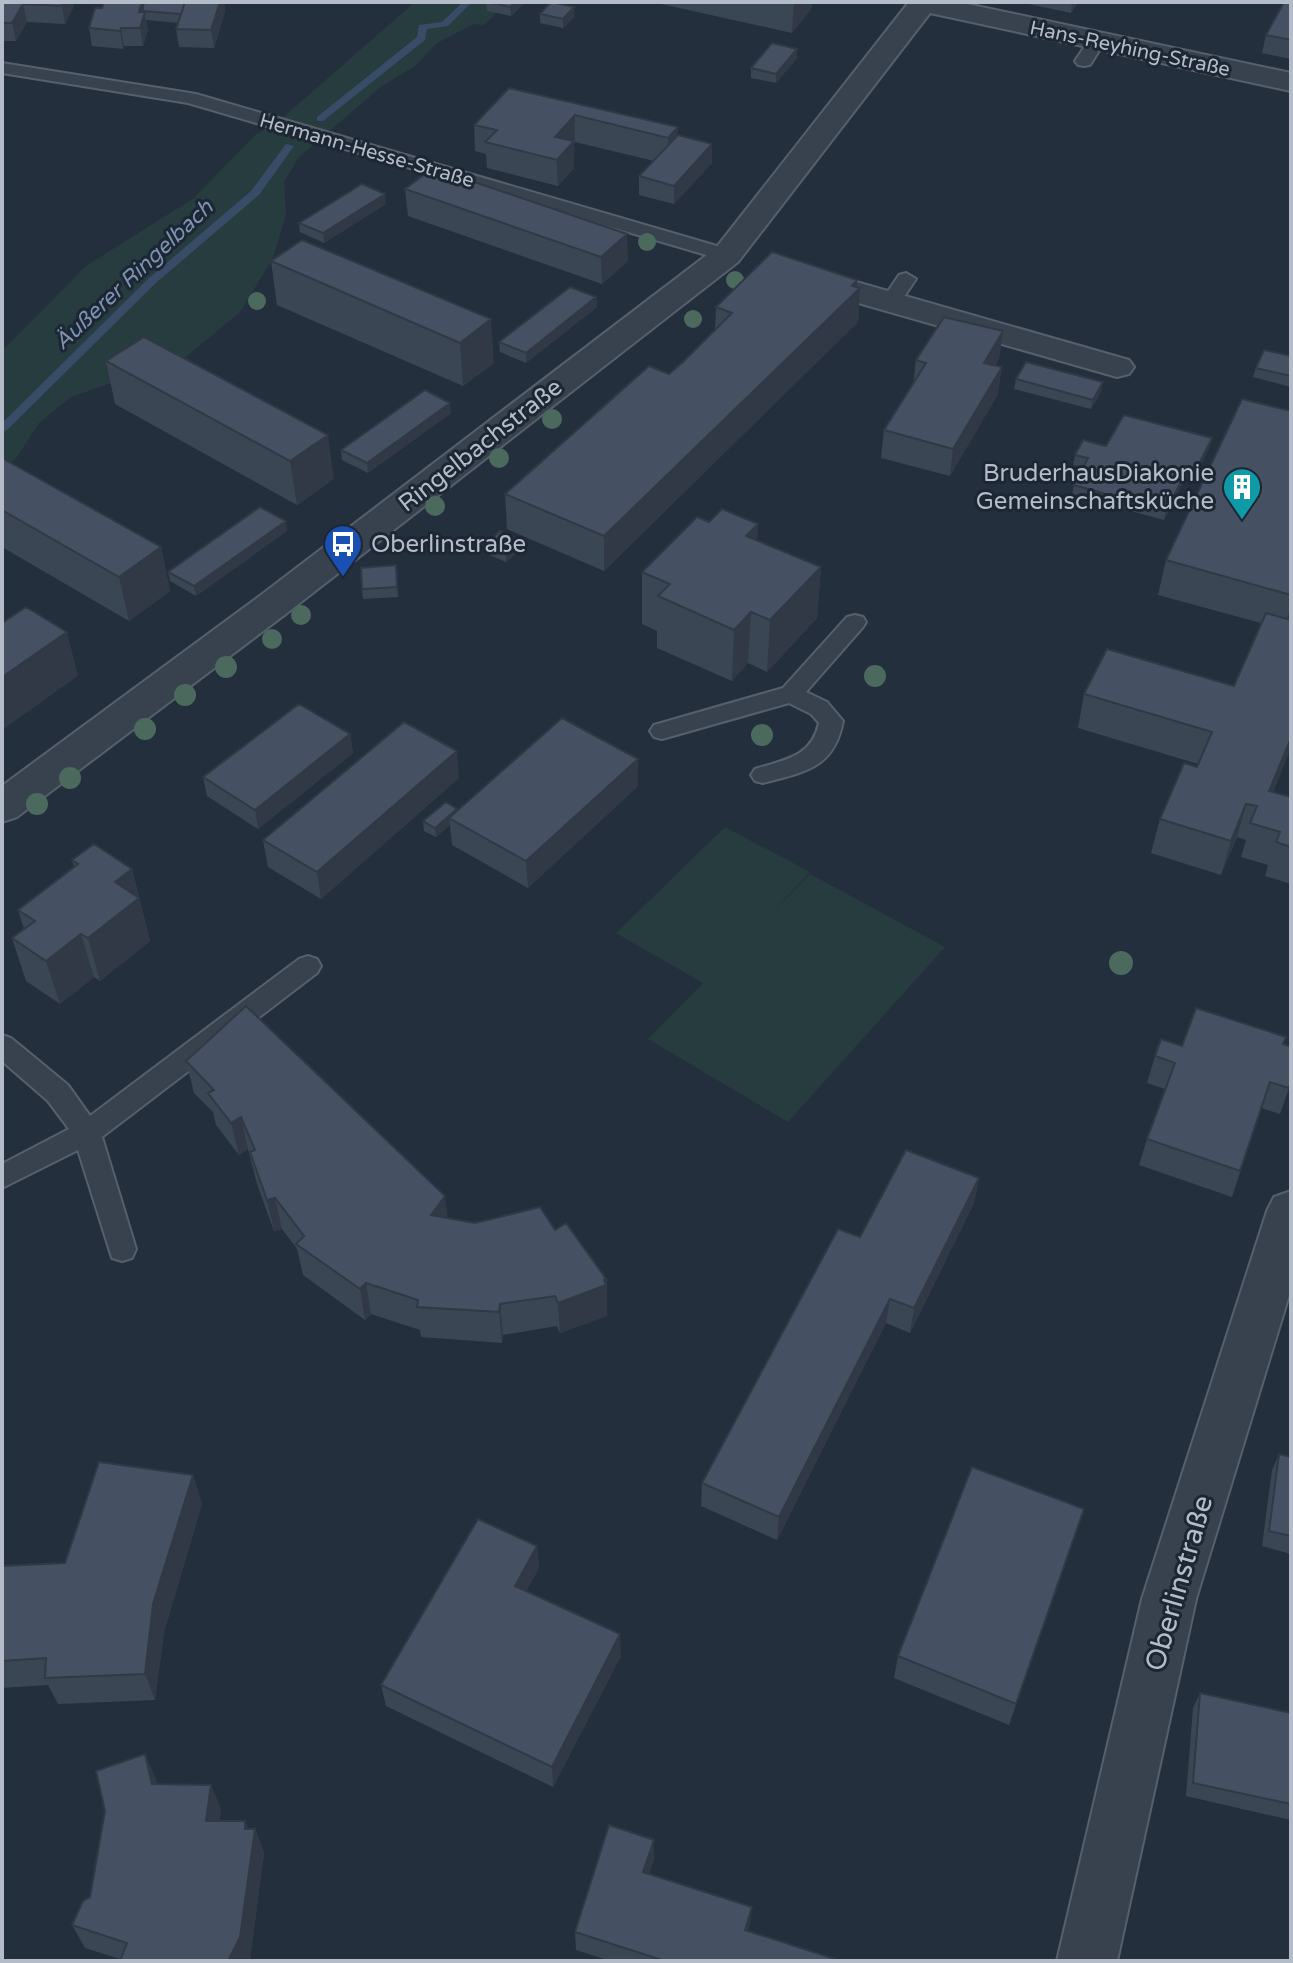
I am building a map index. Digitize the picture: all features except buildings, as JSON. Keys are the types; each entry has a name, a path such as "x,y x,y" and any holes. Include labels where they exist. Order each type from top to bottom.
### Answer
{"street":[{"name":"Hans-Reyhing-Straße","path":"923,3 1091,51 1291,82"},
{"name":"Ringelbachstraße","path":"2,807 274,604 752,262 923,3"},
{"path":"752,262 898,291 1117,367"},
{"name":"Oberlinstraße","path":"1087,1961 1169,1599 1291,1211"}],"lane":[{"name":"Hermann-Hesse-Straße","path":"2,68 190,98 752,262"},
{"path":"662,731 791,694 855,622"},
{"path":"763,775 806,762 825,748 830,735 831,721 819,708 791,694"},
{"path":"2,1177 87,1133 308,966"},
{"path":"2,1045 58,1093 87,1133 122,1249"}],"green space":[{"path":"415,2 508,2 484,25 474,24 437,43 415,66 382,86 299,157 284,182 286,215 273,258 240,312 186,357 71,397 39,423 17,457 2,473 2,351 86,266 194,198 255,135 280,120"},
{"path":"725,827 810,872 766,919 810,874 945,947 788,1122 648,1039 703,983 616,933"}],"waterway":[{"name":"Äußerer Ringelbach","path":"320,119 422,38 422,27 445,24 468,2"},
{"name":"Äußerer Ringelbach","path":"2,429 153,280 255,193 289,146"}],"place":[{"name":"BruderhausDiakonie Gemeinschaftsküche","path":"1242,521"},
{"name":"Oberlinstraße","path":"343,578"}]}
